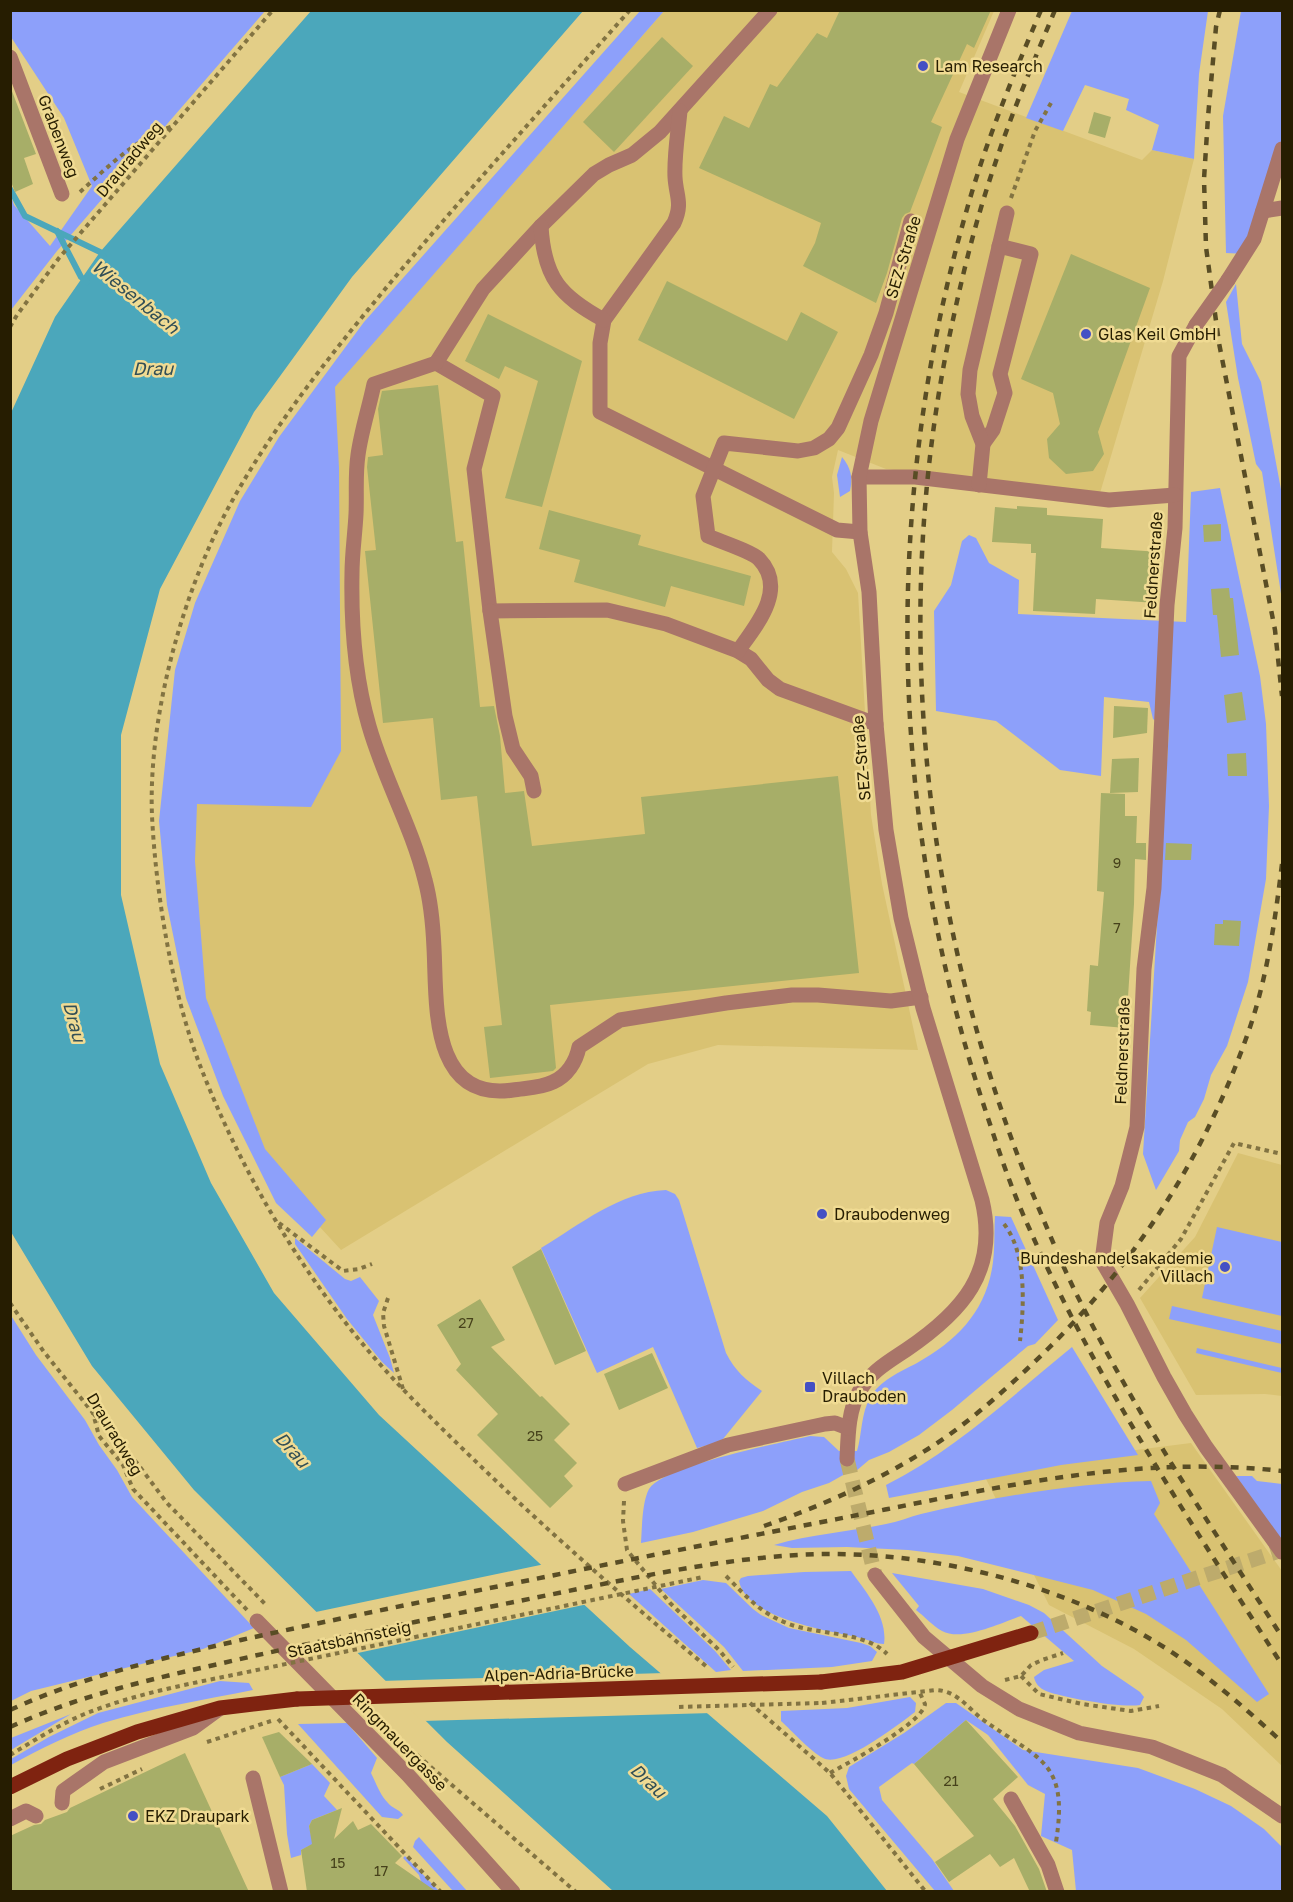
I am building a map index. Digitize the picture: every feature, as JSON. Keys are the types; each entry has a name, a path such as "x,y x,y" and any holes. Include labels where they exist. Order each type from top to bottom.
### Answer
{"main road":[{"name":"Alpen-Adria-Brücke","path":"10,1786 114,1740 220,1708 297,1699 821,1682 902,1672 1031,1633"}],"street":[{"path":"770,10 660,132 638,151 594,174 541,226 483,289 436,363 374,384 358,456 352,571 352,616 360,687 369,728 409,828 426,882 431,911 437,1023 448,1057 457,1072 467,1082 486,1091 536,1087 554,1082 566,1073 577,1057 579,1047 620,1020 792,995 891,1001 921,998"},
{"name":"SEZ-Straße","path":"847,1459 848,1428 856,1398 868,1378 944,1322 968,1294 978,1275 985,1253 987,1234 985,1213 921,998 901,918 886,831 876,724 869,592 860,532 859,477 871,421 957,139 1009,10"},
{"name":"Grabenweg","path":"10,57 62,194"},
{"path":"680,111 675,176 679,212 674,223 604,320 600,343 600,412 837,530 860,532"},
{"name":"Feldnerstraße","path":"1282,149 1254,238 1196,325 1179,356 1175,528 1167,604 1154,888 1144,969 1137,1127 1122,1186 1107,1223 1102,1261 1190,1422 1282,1552"},
{"path":"1263,211 1282,208"},
{"path":"979,485 983,444 972,416 968,394 1007,213"},
{"path":"738,651 760,620 769,602 771,587 768,573 759,558 708,536 703,496 724,443 798,451 814,448 829,439 838,428 871,355 886,313 911,221"},
{"path":"541,226 542,246 548,269 562,291 580,307 604,320"},
{"path":"983,444 993,430 1005,393 1000,374 1031,254 999,246"},
{"path":"436,363 493,396 474,469 490,611 506,716 513,748 531,776 534,791"},
{"name":"Feldnerstraße","path":"859,477 915,477 1109,501 1175,495"},
{"path":"490,611 607,610 666,624 738,651 751,659 768,680 780,689 876,724"},
{"path":"626,1484 728,1445 825,1424 834,1423 848,1428"},
{"path":"875,1575 924,1637 982,1686 1019,1710 1079,1733 1152,1747 1222,1774 1282,1816"},
{"name":"Ringmauergasse","path":"257,1622 408,1775 476,1848 513,1892"},
{"path":"62,1803 63,1791 105,1762 193,1728 220,1708"},
{"path":"253,1778 281,1892"},
{"path":"1011,1799 1048,1865 1057,1892"},
{"path":"10,1819 26,1811 36,1816"}],"path":[{"name":"Drauradweg","path":"10,327 59,258 273,10"},
{"path":"630,10 426,240 355,325 303,393 226,513 200,570 169,663 156,739 152,811 158,882 170,948 183,1012 202,1071 252,1181 323,1293 359,1340 405,1392 531,1516 713,1672"},
{"path":"1007,213 1015,182 1035,131 1051,103"},
{"name":"Grabenweg","path":"62,194 67,203 124,153 153,132 173,125"},
{"path":"1127,1304 1181,1239 1234,1143 1282,1154"},
{"path":"985,1213 1005,1226 1020,1263 1023,1300 1020,1341"},
{"path":"277,1222 343,1271 359,1269 372,1264"},
{"path":"388,1298 383,1321 405,1392"},
{"name":"Drauradweg","path":"10,1303 44,1352 93,1413 99,1436 123,1465 133,1489 257,1622"},
{"path":"93,1413 168,1503 272,1611"},
{"path":"626,1484 622,1521 627,1550 670,1603 720,1651 734,1668"},
{"path":"726,1576 755,1606 777,1619 805,1629 873,1643 887,1654"},
{"name":"Staatsbahnsteig","path":"10,1755 48,1732 89,1713 158,1692 703,1577"},
{"path":"313,1653 321,1661"},
{"path":"1063,1653 1031,1665 1021,1676 1039,1694 1072,1702 1131,1711 1159,1706"},
{"path":"822,1703 920,1691 941,1690 956,1696 981,1718 1037,1755 1050,1771 1058,1791 1060,1812 1055,1846 1048,1865"},
{"path":"830,1773 886,1740 922,1713 925,1704 920,1691"},
{"path":"956,1696 962,1693"},
{"path":"752,1695 763,1713"},
{"path":"746,1700 830,1773 926,1892"},
{"path":"204,1743 278,1719 288,1718"},
{"path":"278,1719 441,1892"},
{"path":"415,1754 576,1892"},
{"path":"92,1793 152,1764"}],"shaded area":[{"path":"11,10 265,11 57,251 11,310 11,196 14,205 50,246 92,186 64,118 11,37"},
{"path":"640,11 664,11 335,387 339,468 341,751 311,807 197,804 195,861 206,998 265,1149 326,1220 312,1237 276,1203 223,1096 186,998 167,905 159,821 175,670 195,603 240,501 279,437 364,322"},
{"name":"Lam Research","path":"664,11 994,11 959,92 1142,160 1152,150 1194,159 1163,281 1100,493 886,469 838,450 832,477 834,493 832,552 846,569 858,593 871,815 882,884 918,1050 718,1045 648,1064 341,1250 261,1163 209,1034 175,865 334,387"},
{"path":"1072,11 1208,11 1199,74 1194,159 1152,150 1159,125 1126,110 1129,99 1085,85 1063,131 1026,118"},
{"path":"1241,11 1282,11 1282,172 1246,254 1226,253 1223,116"},
{"path":"1236,284 1242,344 1261,382 1282,495 1282,600 1262,472 1256,464 1238,378 1226,302"},
{"path":"842,457 849,469 851,481 850,491 840,497 837,475"},
{"path":"1220,488 1260,676 1266,724 1269,806 1266,879 1248,982 1227,1046 1211,1075 1204,1099 1195,1117 1188,1122 1180,1140 1179,1151 1156,1190 1143,1154 1169,730 1153,719 1149,702 1104,697 1101,776 1060,770 996,721 936,711 934,611 951,585 962,541 969,535 976,538 989,563 1019,580 1018,614 1186,622 1191,492"},
{"name":"Bundeshandelsakademie Villach","path":"1238,1153 1282,1165 1282,1396 1265,1394 1196,1395 1140,1298 1195,1237"},
{"path":"666,1190 675,1194 679,1200 726,1353 741,1375 762,1391 723,1439 697,1448 653,1347 597,1373 541,1248 616,1203 649,1192"},
{"path":"995,1216 1011,1217 1058,1320 1035,1344 1028,1346 919,1435 869,1460 856,1471 802,1492 763,1511 693,1532 641,1543 644,1508 649,1489 659,1480 676,1472 724,1456 810,1436 824,1437 839,1451 857,1451 865,1410 879,1386 945,1344 968,1322 977,1309 990,1279"},
{"path":"1217,1227 1282,1242 1282,1316 1202,1298"},
{"path":"295,1238 345,1279 351,1281 360,1277 379,1301 373,1315 394,1373 382,1362 347,1319 295,1244"},
{"path":"1172,1306 1282,1331 1282,1344 1169,1319"},
{"path":"10,1314 36,1355 85,1420 132,1497 254,1628 203,1649 31,1691 11,1701"},
{"path":"1072,1347 1138,1455 1061,1465 889,1498 886,1485 936,1456 959,1439"},
{"path":"1197,1348 1282,1368 1282,1373 1196,1353"},
{"path":"1191,1443 1282,1571 1282,1766 1222,1709 1134,1649 1049,1605 984,1475 1120,1452"},
{"path":"1236,1476 1252,1476 1257,1481 1282,1484 1282,1541"},
{"path":"1151,1481 1160,1503 1154,1514 1269,1694 1257,1702 1186,1640 1146,1614 1093,1590 958,1556 908,1550 847,1547 792,1548 774,1545 801,1538 872,1527 921,1514 1006,1497 1065,1488"},
{"path":"851,1571 875,1605 883,1624 884,1644 789,1621 756,1605 745,1594 739,1581 748,1576"},
{"path":"892,1573 983,1589 1029,1605 1044,1613 1102,1666 1140,1692 1144,1697 1140,1705 1093,1702 1044,1690 1034,1677 1044,1670 1074,1661 1021,1616 971,1633 950,1634 939,1629 916,1610 919,1606"},
{"path":"703,1580 726,1583 761,1615 789,1628 861,1643 877,1652 872,1661 832,1667 743,1671 724,1647 661,1589"},
{"path":"650,1589 715,1651 731,1670 716,1672 629,1594"},
{"path":"220,1681 249,1683 253,1690 103,1723 56,1742 11,1765 11,1759 98,1713"},
{"path":"910,1697 916,1703 915,1712 870,1744 832,1760 823,1758 813,1751 781,1721 781,1711 847,1708"},
{"path":"946,1703 956,1703 1023,1750 1138,1768 1195,1789 1231,1806 1264,1829 1282,1847 1282,1891 1076,1891 1072,1850 1041,1836 1045,1794 1028,1785 988,1735 966,1720 914,1764 912,1763 879,1787 882,1800 932,1859 954,1891 935,1891 849,1789 846,1776 849,1767 904,1733"},
{"path":"71,1714 11,1750 11,1738"},
{"path":"347,1723 377,1758 371,1773 385,1800 403,1815 398,1819 382,1817 298,1724"},
{"path":"312,1764 330,1783 324,1796 337,1810 312,1820 309,1826 313,1844 301,1850 301,1855 291,1858 284,1785 280,1777"},
{"path":"419,1837 467,1891 453,1891 413,1847"},
{"path":"405,1856 439,1891 424,1891 419,1875 403,1858"}],"water":[{"name":"Drau","path":"311,11 583,11 352,277 254,412 160,589 121,735 121,895 160,1064 211,1183 274,1293 379,1415 630,1647 827,1816 887,1891 613,1891 447,1742 194,1490 92,1366 11,1232 10,415 55,317 100,252"}],"pier":[{"path":"545,1564 588,1604 353,1654 311,1613"},
{"path":"665,1673 712,1713 422,1721 380,1681"}],"building":[{"path":"840,10 991,10 974,48 967,44 931,122 942,127 910,212 902,218 876,303 803,266 815,243 821,223 699,168 724,116 749,128 770,84 777,87 817,33 827,38"},
{"path":"662,37 693,66 614,152 583,122"},
{"path":"10,86 36,154 24,158 33,184 15,192 10,179"},
{"path":"1094,112 1111,117 1105,138 1088,133"},
{"name":"Glas Keil GmbH","path":"1071,254 1150,288 1098,432 1104,454 1093,471 1066,474 1049,458 1047,439 1060,424 1053,393 1021,379"},
{"path":"667,281 787,341 801,312 838,332 794,419 638,340"},
{"path":"488,314 582,361 542,507 505,498 538,381 505,366 499,379 465,361"},
{"path":"438,385 456,542 463,541 480,707 494,706 500,736 505,793 524,791 532,846 645,834 641,797 838,776 859,973 550,1005 556,1068 553,1071 490,1078 484,1027 502,1025 477,796 441,800 433,718 383,723 365,551 376,550 367,467 368,457 383,455 378,409 382,391"},
{"path":"1017,506 1047,508 1047,515 1103,519 1101,548 1160,552 1157,603 1096,599 1095,614 1033,611 1036,553 1031,553 1031,544 992,542 995,507 1017,509"},
{"path":"549,510 641,535 638,545 751,576 744,606 671,586 665,607 574,582 580,560 539,549"},
{"path":"1221,524 1221,541 1204,542 1203,525"},
{"path":"1229,588 1230,598 1233,598 1239,655 1221,657 1217,615 1213,615 1211,589"},
{"path":"1242,692 1246,720 1227,723 1224,695"},
{"path":"1114,706 1148,708 1147,733 1113,738"},
{"path":"1246,753 1247,776 1228,776 1227,754"},
{"path":"1139,758 1138,792 1110,793 1112,759"},
{"path":"1101,793 1125,794 1125,816 1137,816 1136,843 1146,843 1146,860 1135,859 1126,1028 1090,1025 1091,1012 1087,1011 1090,965 1098,966 1104,892 1097,891"},
{"path":"1166,843 1192,844 1191,860 1165,860"},
{"path":"1223,920 1241,921 1239,946 1214,945 1215,924 1223,924"},
{"path":"541,1249 586,1351 555,1365 512,1267"},
{"path":"480,1299 505,1340 491,1347 570,1424 554,1440 577,1463 564,1476 573,1486 550,1508 477,1435 498,1414 456,1370 461,1364 437,1325"},
{"path":"652,1353 668,1388 619,1410 604,1374"},
{"path":"966,1720 1018,1777 993,1799 1015,1826 1039,1869 1047,1892 1030,1892 1014,1858 1000,1867 990,1854 949,1882 935,1862 974,1836 914,1764"},
{"path":"279,1732 312,1764 280,1777 262,1737"},
{"name":"EKZ Draupark","path":"185,1753 249,1892 10,1892 10,1836 67,1812 70,1808"},
{"path":"342,1808 334,1839 353,1821 358,1830 371,1824 402,1856 395,1863 437,1892 307,1892 301,1850 312,1844 309,1826 312,1820"}],"waterway":[{"name":"Wiesenbach","path":"10,189 25,216 100,252 104,257"},
{"name":"Wiesenbach","path":"57,231 81,277 87,282"}],"tunnel":[{"path":"847,1459 875,1575"},
{"path":"1031,1633 1282,1550"}],"railway":[{"path":"1041,10 1010,84 974,184 940,319 921,430 910,542 908,654 914,767 928,878 950,988 981,1097 1010,1181 1030,1230 1085,1343 1116,1398 1181,1506 1282,1665"},
{"path":"1055,10 1009,125 977,220 954,315 934,428 923,542 921,657 928,772 944,886 968,999 1001,1109 1042,1216 1096,1333 1146,1422 1282,1637"},
{"path":"1220,10 1216,27 1204,179 1206,247 1219,343 1275,630 1282,696"},
{"path":"764,1526 827,1502 868,1483 928,1449 954,1431 1003,1391 1063,1334 1129,1256 1158,1215 1208,1128 1248,1033 1265,971 1282,864"},
{"path":"10,1710 95,1678 153,1661 241,1640 597,1566 987,1490 1035,1481 1132,1469 1231,1467 1282,1471"},
{"path":"10,1727 62,1706 115,1689 295,1647 678,1570 735,1561 820,1554 910,1559 956,1567 1001,1577 1088,1607 1129,1627 1183,1659 1227,1693 1282,1742"}],"place":[{"name":"Lam Research","path":"923,66"},
{"name":"Glas Keil GmbH","path":"1086,334"},
{"name":"Draubodenweg","path":"822,1214"},
{"name":"Bundeshandelsakademie Villach","path":"1225,1267"},
{"name":"Villach Drauboden","path":"810,1387"},
{"name":"EKZ Draupark","path":"133,1816"}]}
